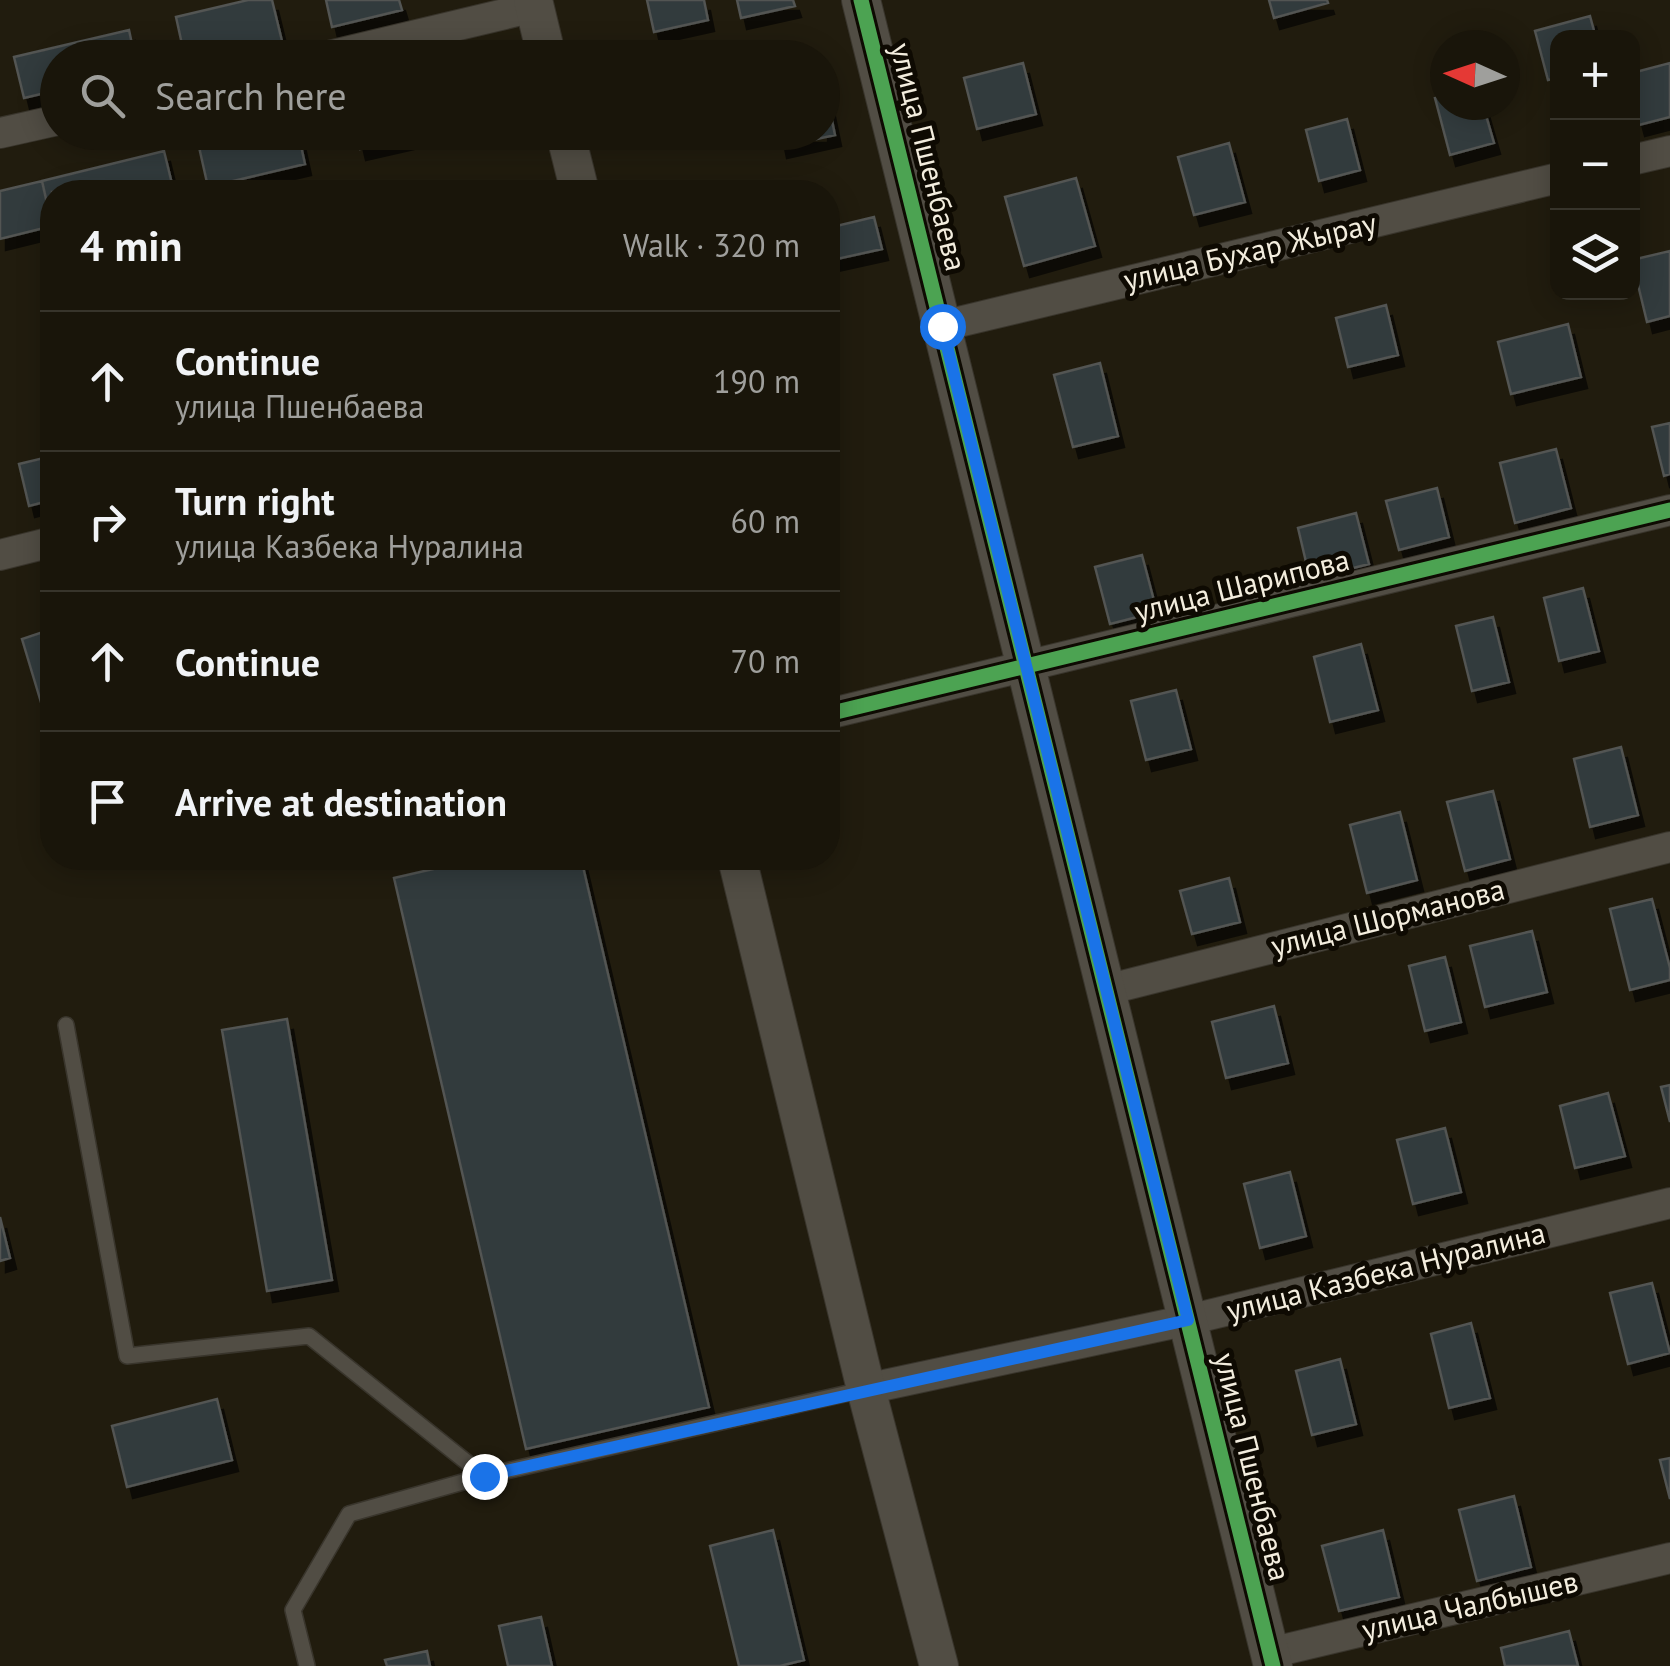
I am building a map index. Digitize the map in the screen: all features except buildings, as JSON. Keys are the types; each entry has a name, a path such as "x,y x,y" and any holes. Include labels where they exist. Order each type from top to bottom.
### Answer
{"street":[{"name":"улица Пшенбаева","path":"861,0 1272,1660"},
{"path":"390,40 534,3 543,40"},
{"path":"0,133 40,124"},
{"path":"570,150 577,180"},
{"path":"1640,158 1670,151"},
{"name":"улица Бухар Жырау","path":"942,326 1550,180"},
{"name":"улица Шарипова","path":"840,711 1670,510"},
{"path":"0,555 40,545"},
{"name":"улица Шорманова","path":"1106,990 1670,847"},
{"path":"739,870 866,1390 939,1666"},
{"name":"улица Казбека Нуралина","path":"866,1390 1188,1320 1670,1203"},
{"name":"улица Чалбышев","path":"1272,1660 1670,1558"}],"lane":[{"path":"66,1025 127,1356 309,1336 484,1476"},
{"path":"307,1666 292,1610 350,1514 484,1476 866,1390"}],"cycle path":[{"path":"861,0 1273,1666"},
{"path":"840,711 1670,510"}],"route":[{"path":"484,1476 1188,1320 942,326"}]}
